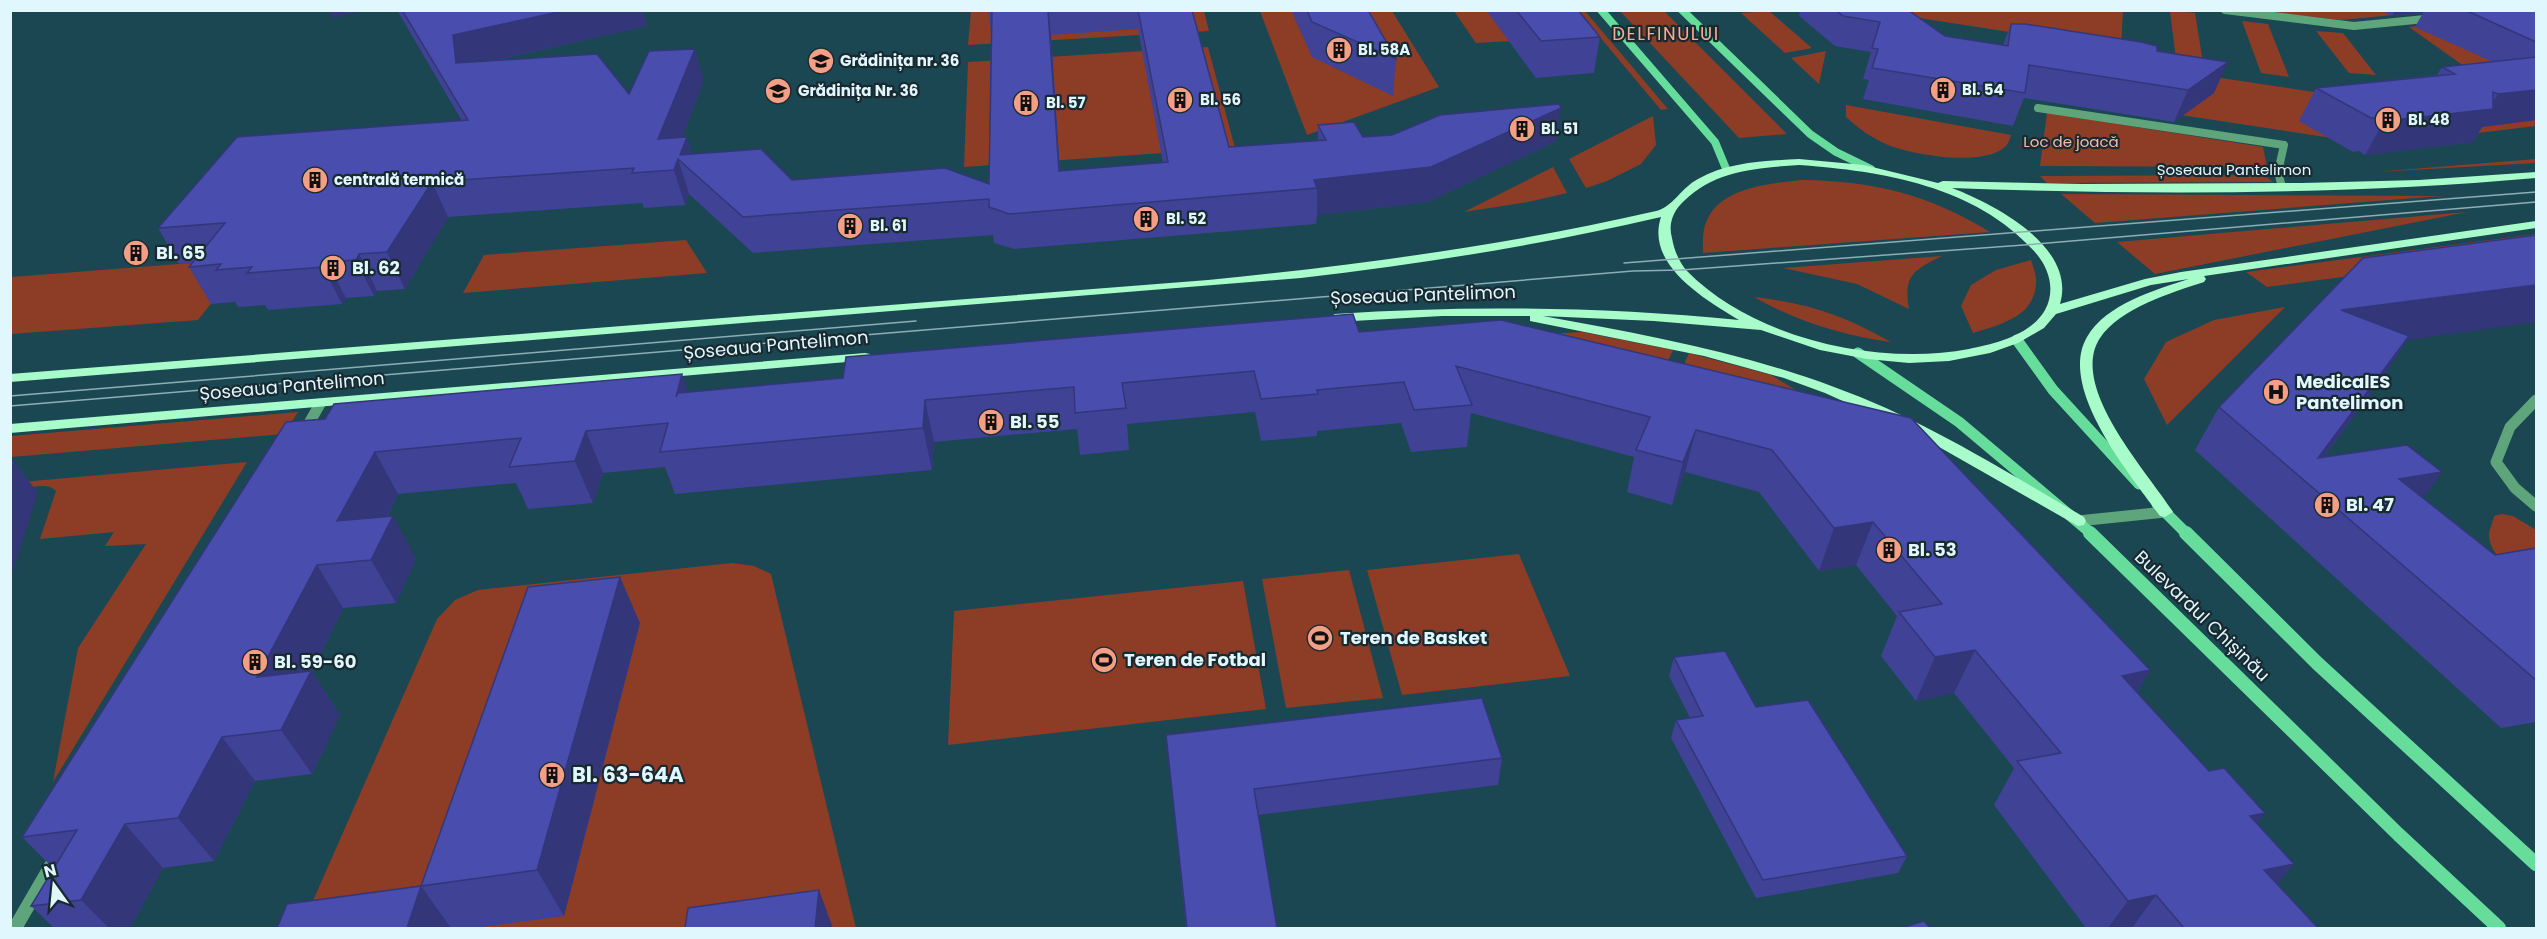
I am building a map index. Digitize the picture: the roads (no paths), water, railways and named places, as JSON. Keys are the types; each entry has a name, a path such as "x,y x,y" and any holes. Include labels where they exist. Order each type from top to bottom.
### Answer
{"main road":[{"path":"1602,10 1715,142 1728,171"},
{"path":"1682,10 1810,134 1836,152 1871,169"},
{"path":"1799,162 1871,169 1931,184 1976,202 2005,219 2036,244 2049,262 2056,279 2057,296 2051,311 2037,327 2017,340 1972,353 1933,358 1858,353 1808,342 1761,326 1718,303 1680,270 1667,247 1664,229 1668,212 1682,195 1692,188 1728,171 1757,165 1799,162"},
{"name":"Șoseaua Pantelimon","path":"1931,184 2041,187 2282,187 2415,183 2536,175"},
{"name":"Șoseaua Pantelimon","path":"10,378 1350,269 1452,257 1530,244 1668,212"},
{"path":"2051,311 2149,282 2536,225"},
{"path":"2164,512 2115,439 2089,386 2085,361 2091,339 2107,323 2135,305 2198,280 2246,266"},
{"path":"1497,311 1684,347 1823,387 1870,406 1931,436 2078,521"},
{"name":"Șoseaua Pantelimon","path":"1317,319 1424,312 1497,311 1665,316 1761,326"},
{"path":"2017,340 2069,409 2164,512 2317,663 2534,859"},
{"name":"Bulevardul Chișinău","path":"1858,353 1959,423 2078,521 2383,819 2499,928"},
{"name":"Șoseaua Pantelimon","path":"10,429 880,356"}],"street":[{"path":"2225,10 2354,26 2449,16"},
{"path":"2038,108 2284,145 2278,172 2282,187"},
{"path":"2536,400 2511,424 2501,440 2496,462 2515,488 2536,506"},
{"path":"294,448 320,404"},
{"path":"2078,521 2164,512"},
{"path":"15,928 68,837"}],"tram line":[{"path":"1624,263 2536,192"},
{"path":"10,406 1633,271 1681,270 2036,244 2536,202"},
{"path":"10,396 916,321"}],"place":[{"name":"Bl. 58A","path":"1339,50"},
{"name":"Grădinița nr. 36","path":"821,61"},
{"name":"Bl. 54","path":"1943,90"},
{"name":"Grădinița Nr. 36","path":"778,91"},
{"name":"Bl. 56","path":"1180,100"},
{"name":"Bl. 57","path":"1026,103"},
{"name":"Bl. 48","path":"2388,120"},
{"name":"Bl. 51","path":"1522,129"},
{"name":"centrală termică","path":"315,180"},
{"name":"Bl. 52","path":"1146,219"},
{"name":"Bl. 61","path":"850,226"},
{"name":"Bl. 65","path":"136,253"},
{"name":"Bl. 62","path":"333,268"},
{"name":"MedicalES Pantelimon","path":"2276,392"},
{"name":"Bl. 55","path":"991,422"},
{"name":"Bl. 47","path":"2327,505"},
{"name":"Bl. 53","path":"1889,550"},
{"name":"Teren de Basket","path":"1320,638"},
{"name":"Teren de Fotbal","path":"1104,660"},
{"name":"Bl. 59-60","path":"255,662"},
{"name":"Bl. 63-64A","path":"552,775"}],"district":[{"name":"DELFINULUI","path":"1666,34"}],"park label":[{"name":"Loc de joacă","path":"2071,142"}]}
